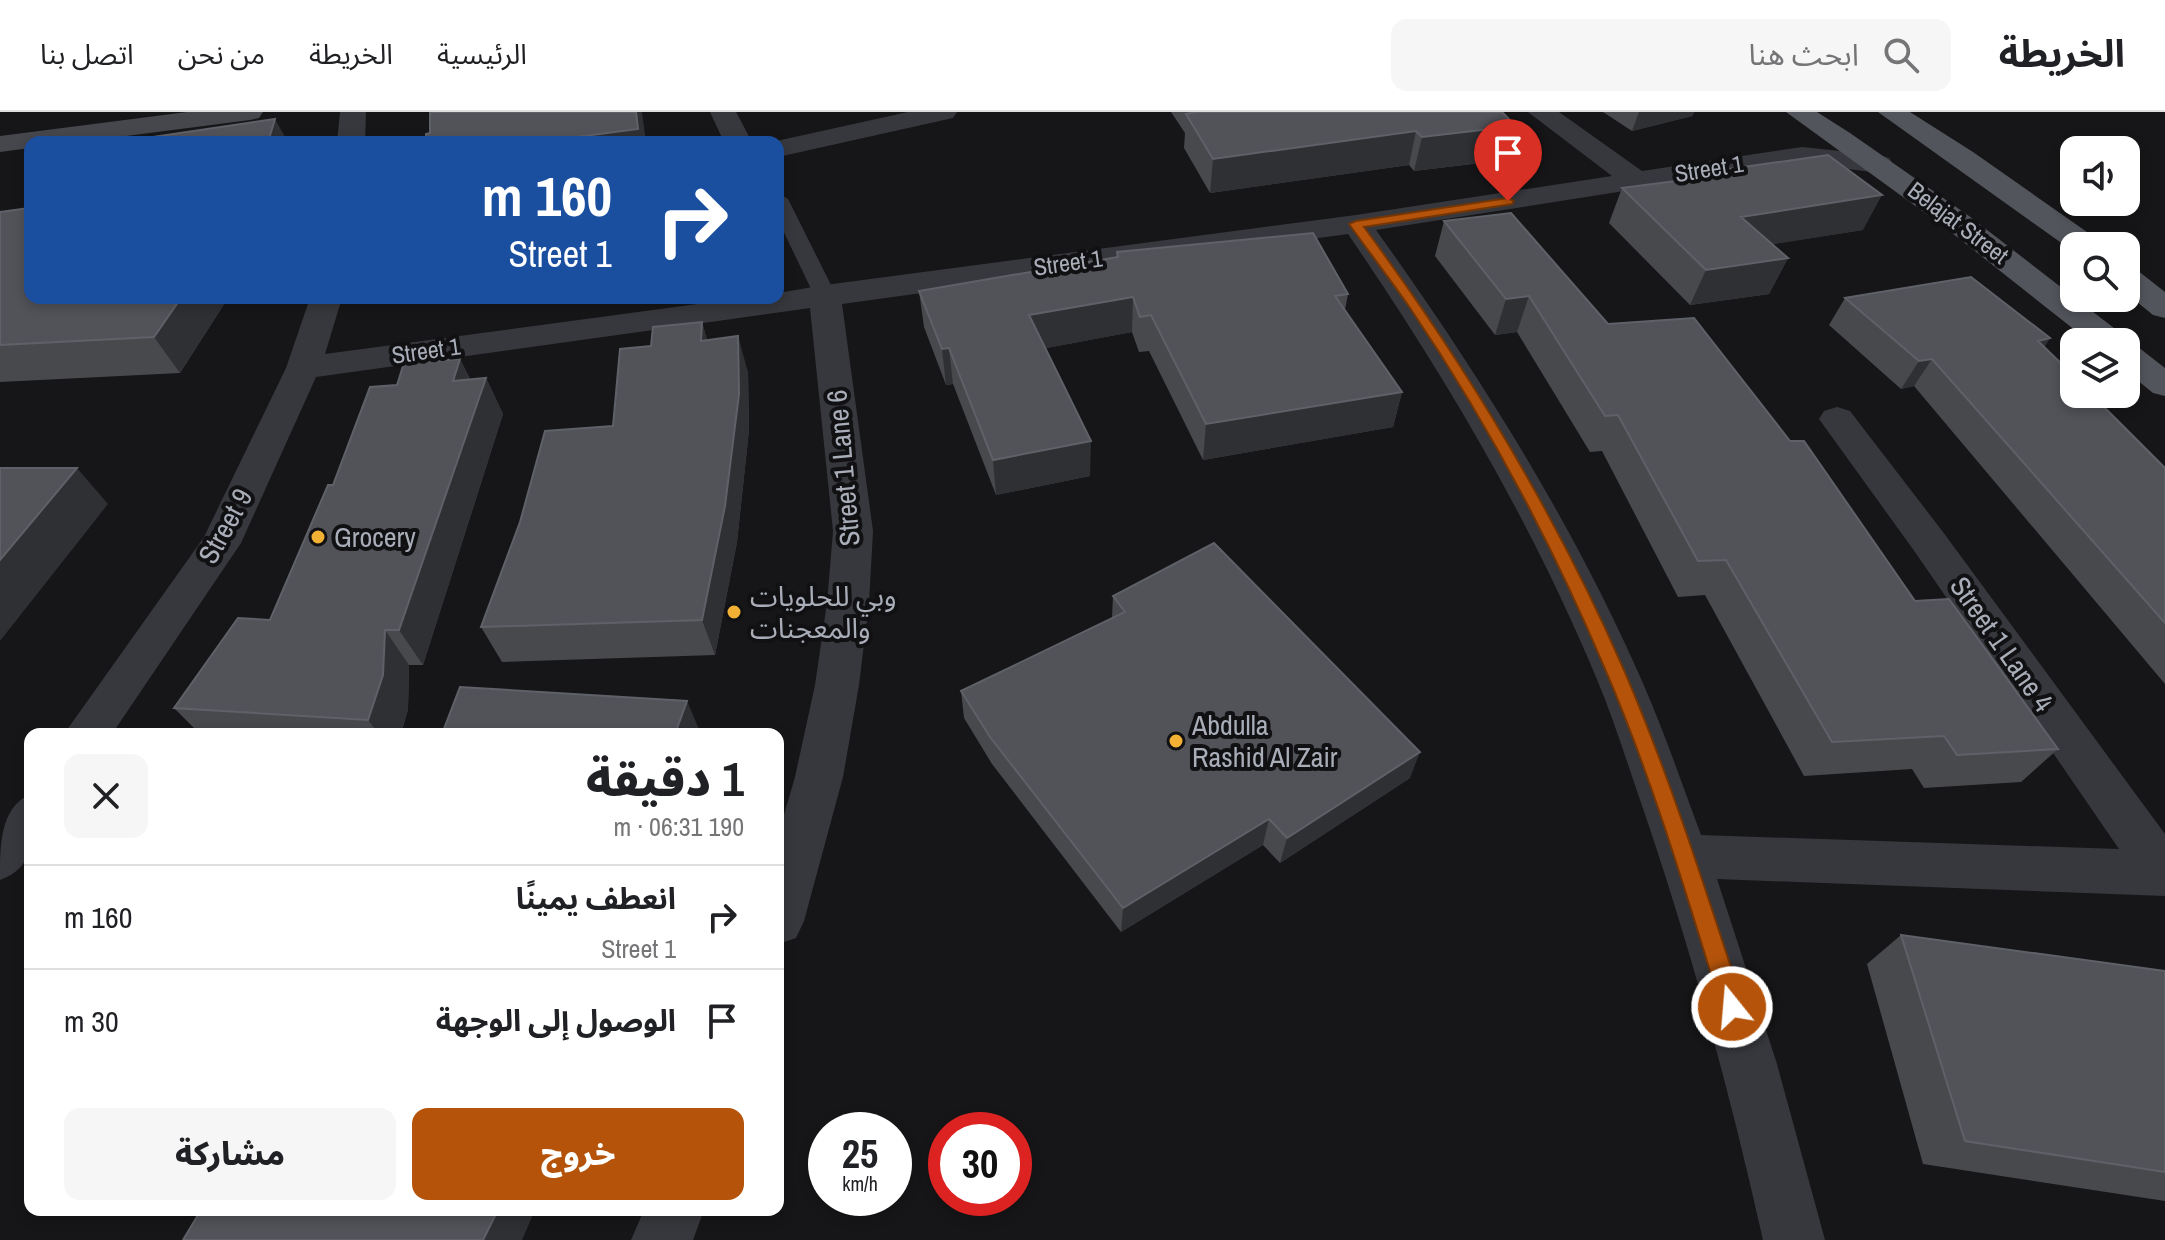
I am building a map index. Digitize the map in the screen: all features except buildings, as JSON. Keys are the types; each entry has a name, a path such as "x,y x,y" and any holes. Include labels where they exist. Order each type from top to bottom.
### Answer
{"main road":[{"path":"0,130 134,112"},
{"path":"62,136 250,112"},
{"name":"Belajat Street","path":"1799,112 1879,164 2093,328"},
{"name":"Belajat Street","path":"1891,112 2066,232"},
{"path":"0,144 24,141"},
{"path":"2140,365 2165,385"}],"street":[{"path":"351,136 353,112"},
{"path":"723,112 735,136"},
{"path":"784,148 944,112"},
{"path":"1541,112 1636,180"},
{"name":"Street 1","path":"784,301 1356,224 1802,155 1879,164"},
{"path":"1356,224 1416,307 1478,404 1544,524 1615,670 1685,856 1749,1061 1794,1240"},
{"name":"Street 1 Lane 6","path":"784,900 819,777 837,685 848,603 853,531 825,295"},
{"name":"Street 9","path":"91,728 221,543 303,368 324,304"},
{"name":"Street 1","path":"303,368 761,304"},
{"name":"Street 1 Lane 4","path":"1837,419 1929,542 2164,873"},
{"path":"0,858 24,824"},
{"name":"Street 1 Lane 4","path":"1685,856 2164,873"},
{"path":"662,1240 672,1216"}],"lane":[{"path":"784,211 825,295"}],"place":[{"name":"Grocery","path":"318,537"},
{"name":"وبي للحلويات والمعجنات","path":"734,612"},
{"name":"Abdulla Rashid Al Zair","path":"1176,741"}],"route":[{"path":"1508,201 1356,224 1416,307 1478,404 1544,524 1615,670 1685,856 1732,1007"}]}
